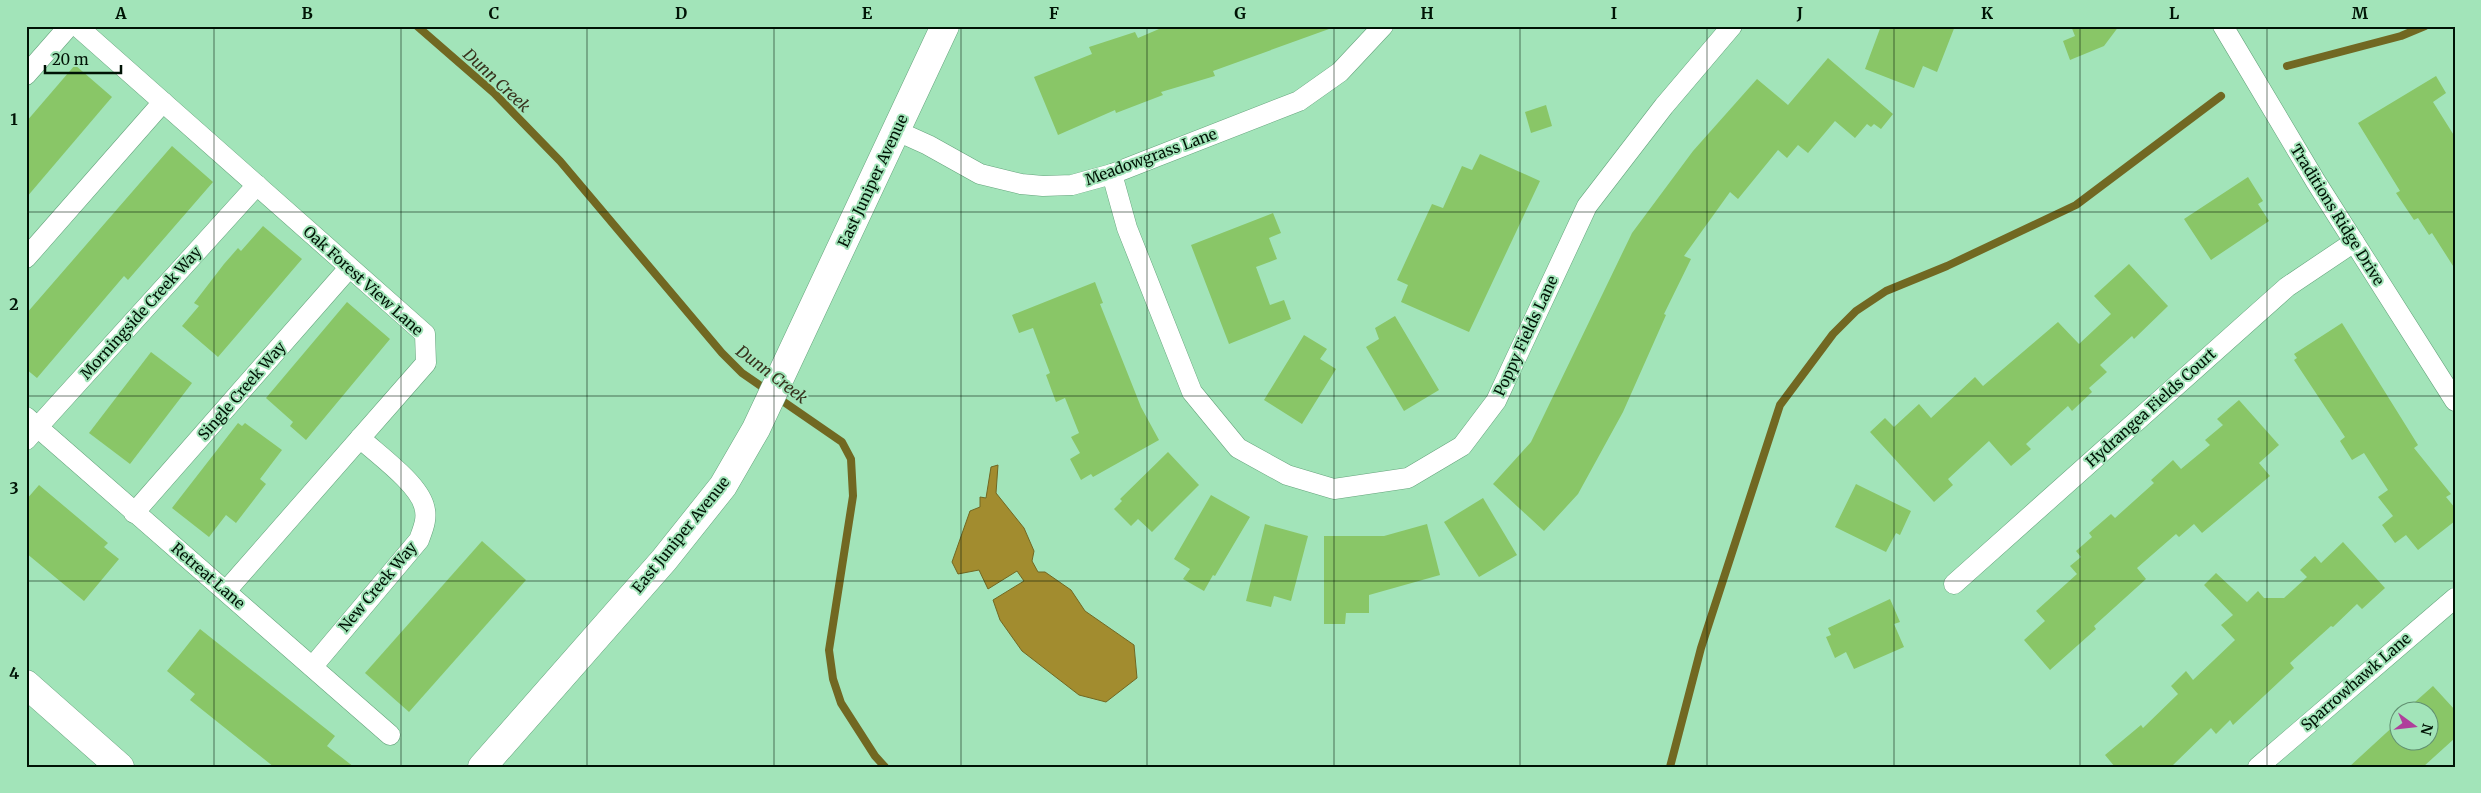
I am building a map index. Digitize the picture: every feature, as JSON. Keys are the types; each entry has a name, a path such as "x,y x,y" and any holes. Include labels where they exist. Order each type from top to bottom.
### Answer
{"street":[{"path":"26,75 70,26"},
{"name":"Oak Forest View Lane","path":"77,26 425,334 426,363 226,591"},
{"name":"East Juniper Avenue","path":"482,767 664,560 723,486 744,450 808,320 945,26"},
{"name":"Meadowgrass Lane","path":"897,131 928,145 980,174 1021,184 1043,186 1072,185 1112,174 1299,101 1340,72 1384,26"},
{"name":"Poppy Fields Lane","path":"1112,174 1127,228 1192,392 1238,448 1287,475 1334,489 1408,478 1462,446 1496,401 1587,206 1664,106 1732,26"},
{"name":"Traditions Ridge Drive","path":"2223,26 2354,242 2455,401"},
{"path":"26,258 163,102"},
{"name":"Morningside Creek Way","path":"30,428 257,185"},
{"name":"Hydrangea Fields Court","path":"1954,584 2287,287 2354,242"},
{"name":"Single Creek Way","path":"134,513 349,268"},
{"name":"Retreat Lane","path":"30,428 226,591 390,734"},
{"name":"New Creek Way","path":"313,666 419,540 425,523 424,505 414,487 360,438"},
{"name":"Sparrowhawk Lane","path":"2258,767 2455,598"},
{"path":"26,684 120,767"}],"shaded area":[{"path":"998,465 996,493 1024,528 1034,551 1032,561 1038,572 1045,572 1071,590 1085,611 1134,645 1137,678 1106,702 1079,695 1022,651 1000,620 993,600 1024,581 1017,571 988,589 979,570 958,574 952,562 970,511 980,507 980,497 986,498 991,467"}],"building":[{"path":"1166,26 1328,26 1329,29 1213,71 1215,76 1161,92 1163,95 1116,113 1115,110 1058,135 1034,77 1092,54 1089,47 1135,32 1138,38"},
{"path":"1881,26 1955,26 1937,72 1923,66 1914,88 1865,69"},
{"path":"2071,26 2119,26 2104,46 2070,60 2063,41 2075,36"},
{"path":"1828,58 1893,114 1881,129 1874,124 1871,127 1867,124 1855,138 1835,121 1808,153 1798,145 1787,158 1778,150 1738,199 1730,192 1684,256 1691,259 1664,314 1666,315 1623,412 1578,494 1544,531 1493,484 1531,442 1632,233 1693,151 1757,79 1788,105"},
{"path":"75,65 112,97 26,198 26,122"},
{"path":"2436,76 2446,93 2433,102 2455,137 2455,269 2432,233 2429,235 2418,218 2414,220 2396,193 2400,191 2358,123"},
{"path":"1546,105 1552,126 1531,133 1525,112"},
{"path":"172,146 213,182 128,280 124,276 37,378 26,369 26,314"},
{"path":"1480,154 1540,181 1469,332 1401,302 1408,285 1397,280 1432,204 1443,208 1462,166 1472,170"},
{"path":"2248,177 2263,201 2258,204 2269,221 2211,260 2184,219"},
{"path":"1273,213 1281,233 1269,238 1277,259 1256,267 1270,305 1284,300 1291,319 1229,344 1191,245"},
{"path":"263,226 302,259 218,357 182,326 199,306 194,303 224,264 238,248 241,251"},
{"path":"2129,264 2168,306 2134,339 2132,336 2100,365 2107,372 2089,388 2092,392 2072,411 2068,406 2026,444 2031,449 2011,466 1989,441 1948,479 1953,485 1934,502 1870,432 1885,418 1894,427 1919,404 1931,418 1975,377 1983,386 2058,322 2079,344 2111,314 2094,296"},
{"path":"1095,282 1103,303 1100,304 1141,407 1159,440 1093,477 1091,474 1081,480 1070,459 1080,453 1071,437 1079,433 1065,398 1056,402 1046,375 1050,373 1033,328 1019,333 1012,315"},
{"path":"347,302 390,339 306,440 290,426 293,422 266,398"},
{"path":"1395,316 1439,390 1404,411 1366,347 1379,339 1375,328"},
{"path":"2342,323 2418,445 2414,448 2451,494 2446,497 2455,508 2455,521 2418,550 2406,535 2395,543 2382,525 2393,516 2378,497 2388,490 2364,453 2352,460 2340,441 2345,437 2294,360 2297,358 2294,354"},
{"path":"1304,335 1327,349 1320,359 1336,369 1302,424 1264,400"},
{"path":"151,352 192,383 130,464 89,433"},
{"path":"2239,400 2279,445 2259,463 2270,476 2202,533 2194,524 2179,537 2176,534 2137,568 2146,579 2094,626 2096,629 2050,670 2024,640 2045,621 2036,611 2077,574 2070,566 2081,557 2076,551 2092,537 2089,533 2111,514 2115,518 2154,483 2151,480 2173,460 2181,469 2210,445 2205,440 2223,425 2217,419"},
{"path":"238,423 242,426 245,423 282,450 260,479 266,484 236,523 226,515 209,537 172,508"},
{"path":"1168,452 1199,485 1152,532 1138,519 1131,526 1114,509 1122,501 1120,499"},
{"path":"1856,484 1911,511 1900,535 1896,533 1886,552 1835,527"},
{"path":"39,485 108,543 104,547 119,559 84,601 26,553 26,500"},
{"path":"1211,495 1250,517 1204,591 1183,579 1190,569 1174,559"},
{"path":"1483,498 1517,555 1479,577 1444,522"},
{"path":"1265,524 1308,536 1291,601 1274,596 1271,607 1246,601"},
{"path":"1427,524 1440,575 1369,595 1369,613 1346,613 1345,624 1324,624 1324,536 1384,536"},
{"path":"482,541 526,580 409,712 365,673"},
{"path":"2343,542 2385,588 2362,609 2357,604 2333,627 2331,626 2290,663 2294,668 2233,725 2230,720 2216,734 2211,728 2171,767 2115,767 2105,755 2141,725 2143,728 2178,694 2171,686 2186,671 2193,680 2235,640 2221,625 2233,615 2204,585 2216,573 2247,602 2258,591 2264,598 2284,598 2307,577 2300,570 2315,556 2321,563"},
{"path":"1890,599 1900,622 1894,624 1904,647 1854,669 1846,652 1835,658 1826,637 1831,635 1828,628"},
{"path":"200,629 335,736 327,746 354,767 274,767 190,700 195,694 167,671"},
{"path":"2433,686 2455,710 2455,738 2423,767 2349,767 2388,731 2388,750 2438,750 2438,700 2417,700"}],"waterway":[{"name":"Dunn Creek","path":"417,26 494,93 560,161 722,353 742,373 842,442 851,459 853,496 829,650 833,679 841,703 875,756 885,767"},
{"path":"2287,66 2401,36 2425,26"},
{"path":"1670,767 1701,648 1780,405 1833,334 1856,311 1886,291 1947,266 2076,205 2221,96"}]}
